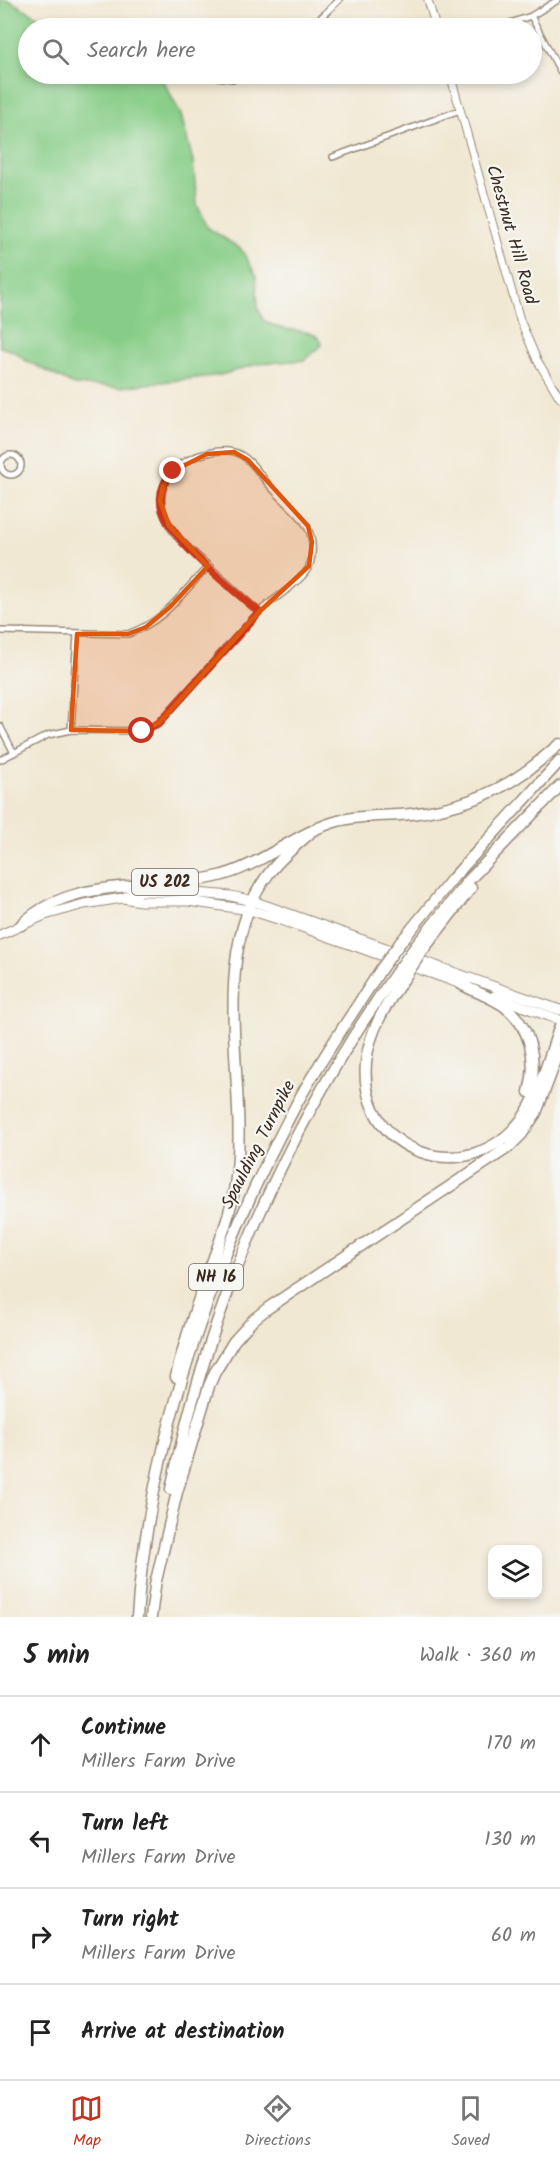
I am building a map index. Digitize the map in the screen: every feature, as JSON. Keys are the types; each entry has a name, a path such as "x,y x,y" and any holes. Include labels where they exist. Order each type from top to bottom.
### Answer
{"highway":[{"name":"US 202","path":"21,925 35,911 96,891 120,886 201,880 231,873 266,858 338,821 354,817 409,814 462,803 509,782 560,744"},
{"name":"Spaulding Turnpike","path":"136,1617 157,1480 170,1424 196,1334 239,1221 298,1101 381,969 400,943 453,878 560,761"},
{"name":"Spaulding Turnpike","path":"151,1617 165,1516 203,1360 233,1275 261,1210 302,1126 340,1057 468,881 560,786"},
{"path":"157,1480 159,1447 182,1354 226,1223 236,1182 238,1153 235,974 243,925 269,873 309,834"},
{"name":"US 202","path":"0,935 45,915 84,904 123,898 141,891 231,896 252,906"},
{"path":"252,906 299,926 560,1020"},
{"path":"252,906 560,1010"},
{"path":"401,975 373,1033 366,1056 366,1081 372,1106 379,1120 391,1134 422,1153 444,1158 466,1156 493,1146 512,1130 523,1118 532,1101 560,1026"},
{"path":"461,984 504,1006 519,1021 528,1038 533,1076 528,1098 512,1130"},
{"path":"155,1585 189,1447 215,1372 234,1341 268,1308 509,1147 532,1122 560,1050"},
{"path":"543,1095 560,1067"}],"street":[{"path":"320,18 339,0"},
{"path":"428,0 433,18"},
{"path":"525,18 558,0"},
{"path":"542,37 560,71"},
{"name":"Chestnut Hill Road","path":"453,84 520,320 537,360 560,398"},
{"path":"333,157 460,110"},
{"path":"0,760 48,735 71,730 142,731 159,723 259,612 305,573 312,560 312,542 305,520 268,484 256,466 234,452 221,451 195,458 173,471 163,486 160,501 169,526 208,567 259,612"},
{"path":"0,631 128,634 157,620 208,567"},
{"path":"71,730 77,634"},
{"path":"0,726 14,753"}],"highlighted area":[{"path":"234,452 248,460 308,526 312,542 309,566 259,612 159,723 142,731 71,730 77,634 128,634 146,627 170,607 208,566 169,526 160,501 163,486 173,471 207,454"}],"green space":[{"path":"0,0 8,0 41,18 18,18 18,84 165,84 181,115 193,162 197,205 208,228 241,249 256,275 258,308 263,320 286,329 311,333 320,340 322,345 305,360 257,364 221,375 120,387 74,385 25,360 14,351 0,347"}],"route":[{"path":"142,731 159,723 259,612 208,567 169,526 160,501 163,486 173,471"}]}
